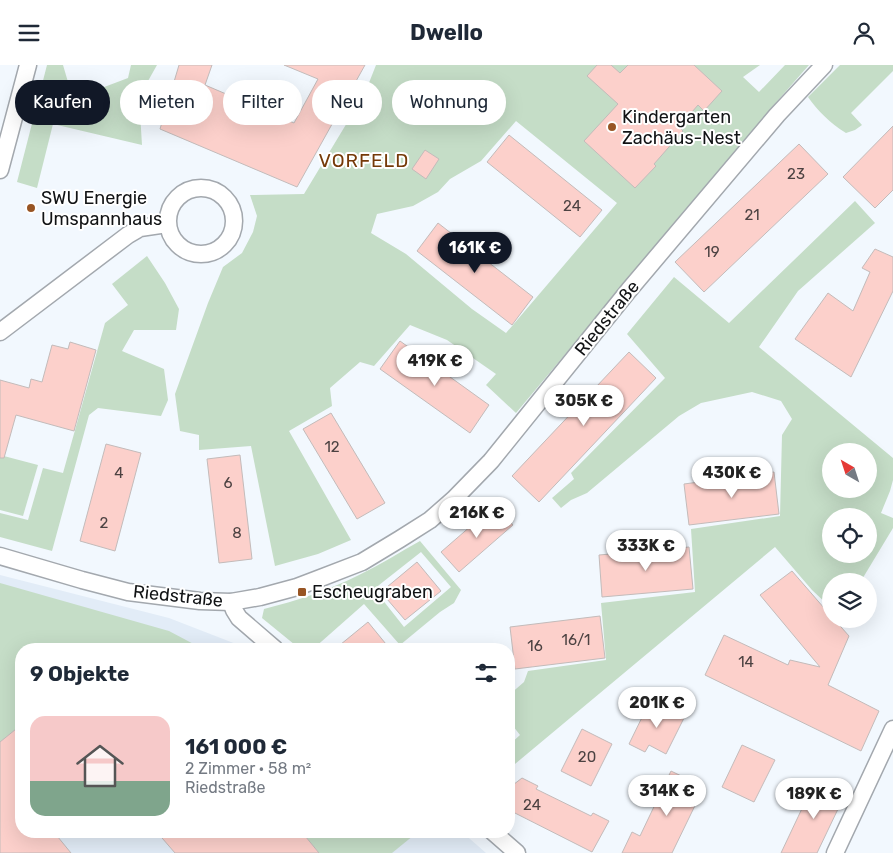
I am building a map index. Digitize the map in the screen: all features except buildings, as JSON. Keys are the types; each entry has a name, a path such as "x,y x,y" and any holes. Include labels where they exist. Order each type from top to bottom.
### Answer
{"street":[{"path":"0,170 28,65"},
{"name":"Riedstraße","path":"0,556 128,592 169,598 231,602 260,597 297,587 362,561 400,539 430,520 454,499 491,461 629,290 770,123 824,65"},
{"path":"201,188 216,191 223,196 233,212 234,222 233,231 224,245 215,252 204,255 183,250 169,234 167,223 168,214 175,200 186,191 201,188"},
{"path":"0,332 128,235 140,228 167,223"},
{"path":"231,602 234,611 240,618 268,643"},
{"path":"834,853 893,729"},
{"path":"500,838 517,853"}],"shaded area":[{"path":"0,575 169,618 234,643 15,643 15,838 469,838 486,853 0,853"}],"green space":[{"path":"47,65 63,65 67,80 43,80"},
{"path":"131,65 157,65 149,80 123,80 128,78"},
{"path":"376,65 760,65 743,77 759,92 785,65 809,65 516,413 486,385 496,374 447,340 410,325 374,366 360,362 330,388 332,406 289,431 351,540 318,554 275,566 251,446 199,450 199,435 180,431 175,394 223,267 242,253 253,232 257,216 250,195 304,194 346,125 382,125 382,80 370,80","holes":["516,121 617,203 506,333 472,309 406,254 371,233 377,214 413,206 438,192 450,179 481,161"]},
{"path":"840,65 893,65 893,71 851,113 862,125 846,133 825,117 808,97"},
{"path":"120,81 120,125 141,125 142,145 57,125 110,125 110,85"},
{"path":"32,125 53,125 37,188 17,182"},
{"path":"855,201 875,223 798,291 759,347 875,443 822,443 822,498 877,498 878,446 893,458 893,480 881,513 893,518 893,528 877,554 877,508 822,508 822,563 872,563 866,573 822,573 822,599 775,547 515,764 515,740 520,735 515,729 515,690 524,682 528,671 606,660 601,603 695,592 691,529 780,516 782,435 792,419 781,401 752,392 701,403 679,416 587,493 571,500 561,508 552,498 574,479 571,473 665,378 627,334 674,277 729,323"},
{"path":"147,256 179,309 176,330 134,330 122,351 164,369 168,400 161,416 98,408 89,415 52,551 0,537 0,513 28,520 43,468 63,473 105,323 128,305 112,284"},
{"path":"0,455 38,465 23,516 0,510"},
{"path":"420,541 461,590 454,603 402,643 398,643 364,604 320,643 293,643 262,618 264,609 336,586","holes":["421,552 451,587 404,627 374,589"]},
{"path":"0,583 169,631 192,643 15,643 15,730 0,742"},
{"path":"307,838 410,838 392,853 319,853"}],"place":[{"name":"Kindergarten Zachäus-Nest","path":"612,127"},
{"name":"SWU Energie Umspannhaus","path":"31,208"},
{"name":"Escheugraben","path":"302,592"}],"district":[{"name":"VORFELD","path":"364,160"}]}
